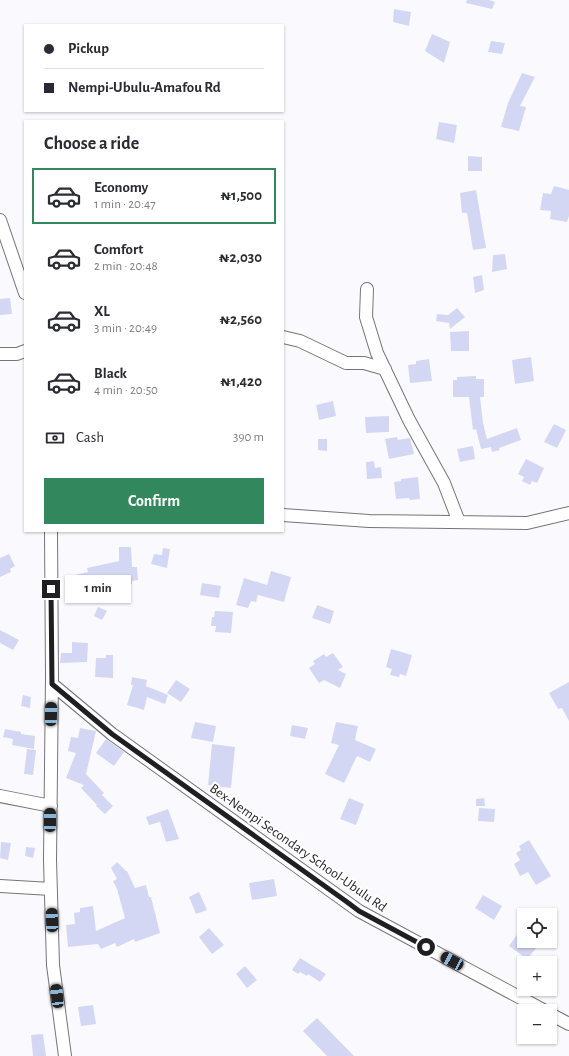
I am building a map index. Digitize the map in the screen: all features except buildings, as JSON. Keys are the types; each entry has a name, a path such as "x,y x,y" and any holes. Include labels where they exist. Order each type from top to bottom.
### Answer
{"street":[{"path":"0,220 24,290"},
{"path":"367,289 366,317 377,353 409,420 444,483 459,522"},
{"path":"284,337 300,341 346,363 364,363 384,369"},
{"path":"0,354 17,354 24,351"},
{"path":"284,515 369,521 527,523 569,513"},
{"path":"51,532 51,889 53,966 65,1056"},
{"name":"Bex-Nempi Secondary School-Ubulu Rd","path":"52,684 118,739 359,911 532,1004"},
{"path":"0,796 51,806"},
{"path":"0,886 51,889"},
{"path":"557,1018 569,1024"}],"route":[{"path":"51,589 52,684 112,734 359,911 426,947"}]}
